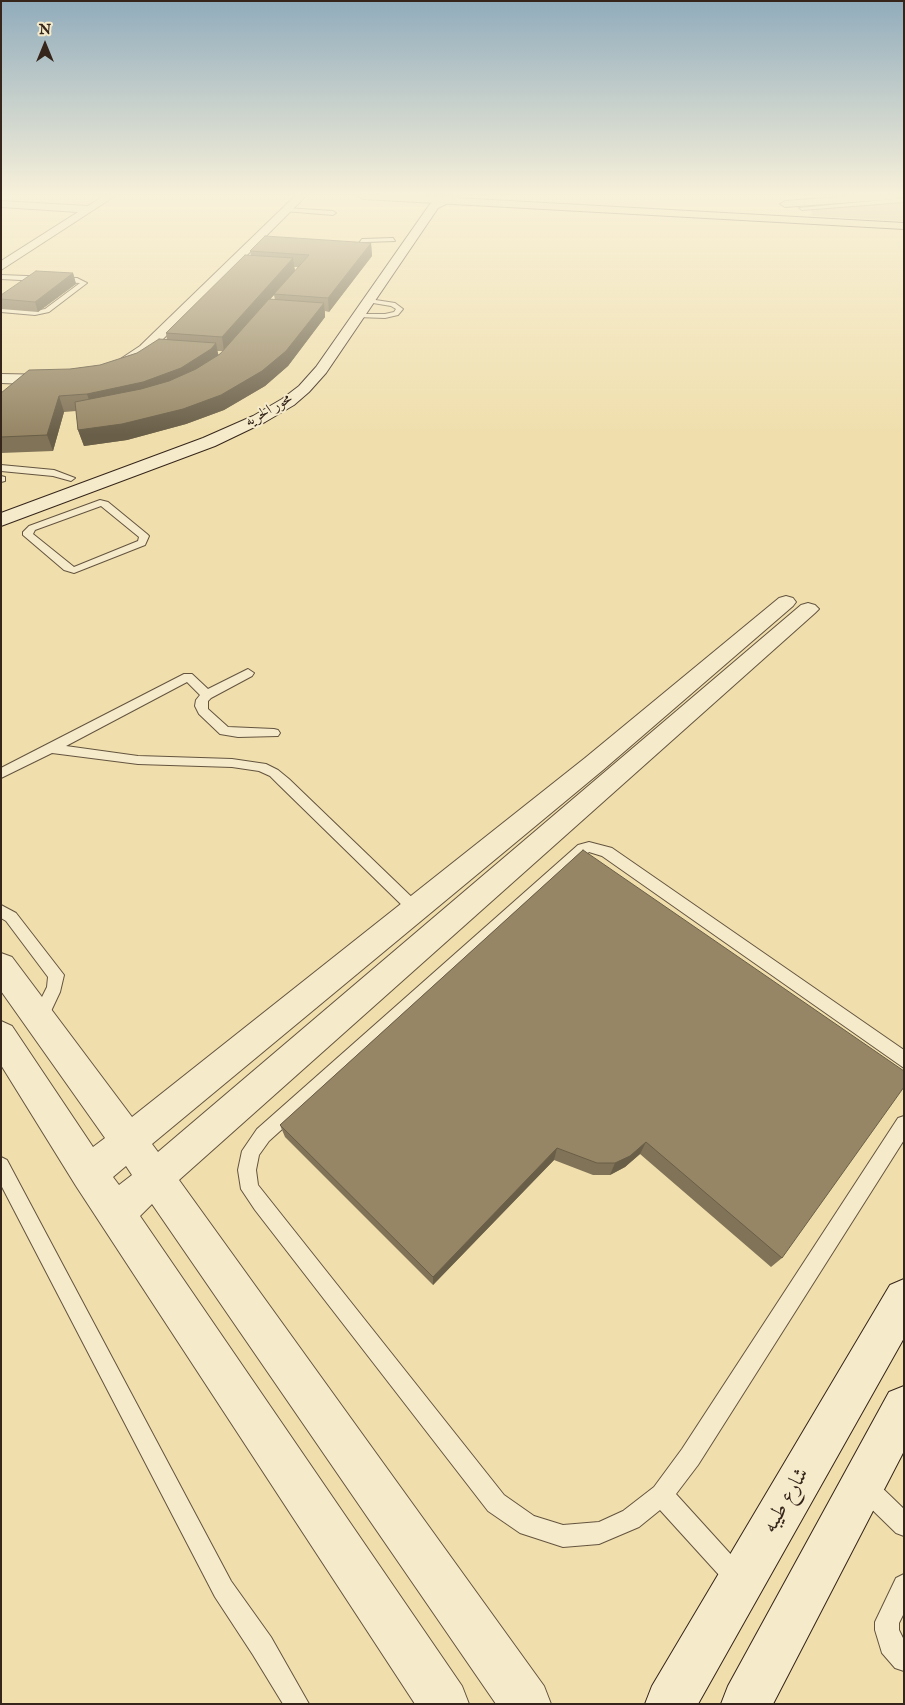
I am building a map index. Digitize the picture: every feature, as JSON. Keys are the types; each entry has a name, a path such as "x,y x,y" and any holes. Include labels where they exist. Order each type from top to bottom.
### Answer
{"street":[{"path":"107,371 127,362 146,349 220,276"},
{"name":"محور الحريه","path":"1,520 209,442 270,413 297,396 310,383 386,276"},
{"path":"1,378 43,381 71,379"},
{"name":"محور الحريه","path":"37,491 231,418 262,402 285,385"},
{"path":"89,1173 594,764 797,605 116,1212"},
{"path":"1,966 155,1177 526,1704"},
{"path":"1,1036 89,1173 444,1704"},
{"name":"شارع طيبه","path":"670,1704 904,1299"},
{"path":"746,1704 904,1407"}],"lane":[{"path":"1,277 77,280 84,283 47,311 35,313 1,310"},
{"path":"9,283 16,278"},
{"path":"358,316 385,316 396,314 400,309 393,304 369,301"},
{"path":"1,468 72,478"},
{"path":"2,480 12,469"},
{"path":"103,503 144,536 144,540 140,545 82,568 70,569 28,535 30,530 43,524 94,504 103,503"},
{"path":"28,510 43,524"},
{"path":"248,673 206,695 202,700 203,712 224,731 238,734 274,733"},
{"path":"1,774 188,677 206,695"},
{"path":"50,748 138,760 232,762 262,767 274,773 284,782 416,910"},
{"path":"904,1060 607,852 589,847 583,849 263,1135 251,1151 247,1170 250,1189 496,1504 528,1525 563,1536 599,1533 631,1519 662,1495 690,1457 904,1124"},
{"path":"1,911 11,917 56,975 55,987 40,1019"},
{"path":"1,1166 223,1589 262,1646 297,1704"},
{"path":"862,1485 904,1525"},
{"path":"662,1495 741,1582"},
{"path":"904,1586 887,1622 887,1630 891,1644 904,1659"}],"building":[{"path":"29,276 70,276 35,302 1,299 1,295"},
{"path":"224,276 277,276 222,337 166,333"},
{"path":"291,276 346,276 328,298 274,294"},
{"path":"269,299 324,303 286,351 262,371 221,395 183,409 122,424 78,430 75,402 141,389 169,381 196,369 220,354"},
{"path":"159,339 216,343 211,349 181,368 143,382 87,394 59,396 47,435 1,437 1,393 29,370 70,369 100,365 137,353"},
{"path":"583,850 904,1071 904,1087 782,1258 646,1142 630,1156 615,1163 597,1163 557,1148 433,1277 280,1125"}]}
